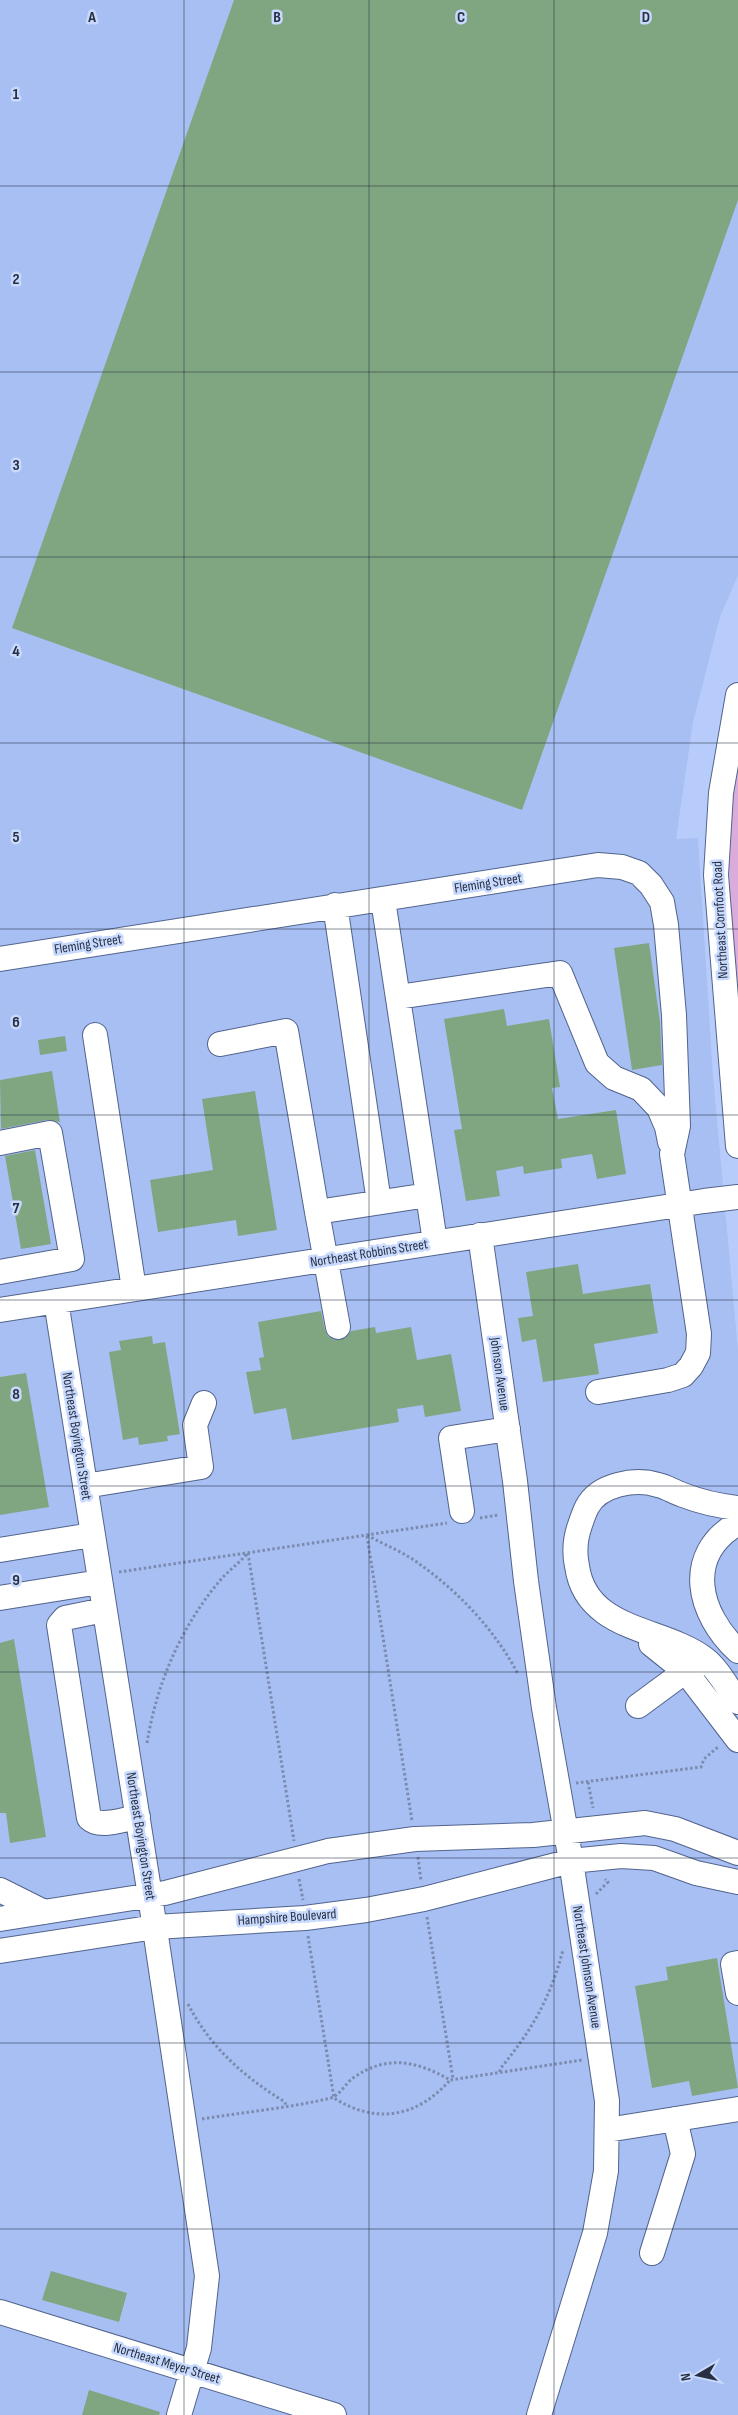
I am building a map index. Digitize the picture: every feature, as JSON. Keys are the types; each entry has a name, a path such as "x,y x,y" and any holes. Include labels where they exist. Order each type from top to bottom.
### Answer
{"street":[{"name":"Northeast Cornfoot Road","path":"738,695 721,793 716,875 738,1146"},
{"name":"Fleming Street","path":"0,959 598,865 622,867 639,874 651,885 662,902 666,925 674,1015 678,1116 672,1154 699,1334 698,1353 691,1366 683,1375 668,1380 598,1392"},
{"path":"383,900 435,1242"},
{"path":"335,905 379,1202"},
{"path":"398,996 560,973 597,1063 614,1078 641,1089 659,1108 667,1127 672,1154"},
{"path":"220,1044 286,1031 324,1260 338,1326"},
{"path":"95,1034 134,1289"},
{"path":"0,1143 50,1133 72,1259 0,1272"},
{"path":"317,1212 428,1195"},
{"name":"Northeast Robbins Street","path":"0,1310 680,1204 738,1197"},
{"name":"Johnson Avenue","path":"480,1235 508,1429 510,1514"},
{"name":"Northeast Boyington Street","path":"56,1302 138,1817 207,2276 199,2348 194,2371 179,2415"},
{"path":"85,1486 201,1467 194,1425 204,1403"},
{"path":"463,1517 451,1438 508,1429"},
{"path":"735,1737 686,1672 670,1658 593,1604 578,1578 575,1554 576,1534 587,1506 601,1493 617,1484 640,1482 659,1485 716,1506 738,1508"},
{"name":"Northeast Johnson Avenue","path":"510,1514 526,1581 544,1708 571,1861 605,2085 606,2171 594,2234 539,2415"},
{"path":"638,1706 686,1672 734,1647 705,1606 702,1584 704,1562 716,1541 738,1524"},
{"path":"0,1550 92,1535"},
{"path":"0,1598 99,1579"},
{"path":"104,1610 65,1618 59,1625 89,1818 93,1822 101,1823 138,1817"},
{"path":"619,1622 680,1646 707,1660 738,1702"},
{"path":"0,1919 150,1896 296,1858 356,1846 415,1839 533,1835 645,1823 675,1829 738,1853"},
{"name":"Hampshire Boulevard","path":"0,1951 155,1927 305,1918 366,1910 424,1899 571,1861 621,1856 646,1857 696,1873 738,1882"},
{"path":"0,1890 44,1912"},
{"path":"738,1963 733,1964 738,1993"},
{"path":"606,2130 738,2109"},
{"path":"652,2253 682,2154 675,2119"},
{"name":"Northeast Meyer Street","path":"0,2312 194,2371 306,2411 334,2415"}],"path":[{"path":"99,1579 463,1517 510,1514"},
{"path":"366,1535 418,1563 449,1587 488,1628 519,1676"},
{"path":"366,1535 413,1827"},
{"path":"129,1763 141,1761 145,1757 152,1712 159,1688 188,1628 218,1584 248,1553"},
{"path":"248,1553 294,1845"},
{"path":"571,1784 701,1767 704,1759 735,1737"},
{"path":"417,1851 422,1886"},
{"path":"298,1871 303,1905"},
{"path":"426,1912 451,2079"},
{"path":"500,2072 500,2069 532,2028 547,2000 567,1935 569,1932 581,1930"},
{"path":"307,1931 334,2098"},
{"path":"187,2002 212,2042 226,2058 261,2087 285,2102 286,2106"},
{"path":"199,2120 334,2098 352,2079 365,2071 390,2063 415,2064 431,2069 451,2079 587,2059"},
{"path":"334,2098 355,2109 388,2114 404,2112 430,2100 451,2079"}],"shaded area":[{"path":"0,0 738,0 738,575 720,617 693,722 676,839 698,838 713,1076 738,1351 738,2415 0,2415"},
{"path":"738,770 738,992 731,908 730,853 733,797"}],"building":[{"path":"234,0 738,0 738,200 522,810 12,628"},
{"path":"649,943 660,1022 662,1065 632,1070 614,948"},
{"path":"504,1009 507,1026 549,1019 560,1087 552,1088 558,1119 616,1110 626,1174 597,1179 592,1154 561,1159 562,1168 524,1174 523,1166 496,1171 500,1196 466,1201 454,1130 462,1129 444,1019"},
{"path":"65,1036 67,1051 40,1055 38,1040"},
{"path":"52,1071 60,1122 47,1120 1,1129 0,1080"},
{"path":"255,1091 277,1230 238,1236 236,1220 158,1232 150,1180 213,1170 202,1099"},
{"path":"35,1150 51,1244 21,1249 5,1156"},
{"path":"578,1264 583,1294 650,1284 658,1333 594,1344 599,1374 543,1382 536,1339 522,1342 518,1318 533,1316 526,1272"},
{"path":"321,1311 325,1330 328,1336 334,1340 346,1338 351,1331 375,1327 376,1333 411,1327 417,1360 451,1354 461,1411 425,1417 423,1405 397,1409 399,1422 292,1440 286,1408 254,1414 246,1372 261,1370 259,1358 264,1357 258,1322"},
{"path":"152,1336 153,1344 165,1342 180,1434 167,1436 168,1441 139,1445 138,1437 123,1440 109,1352 121,1350 119,1341"},
{"path":"26,1373 49,1507 0,1515 0,1377"},
{"path":"14,1639 46,1837 10,1843 6,1813 0,1813 0,1643"},
{"path":"717,1958 738,2088 692,2096 689,2081 652,2088 635,1986 668,1980 666,1967"},
{"path":"51,2271 127,2293 119,2322 42,2300"},
{"path":"89,2390 160,2412 159,2415 82,2415"}]}
